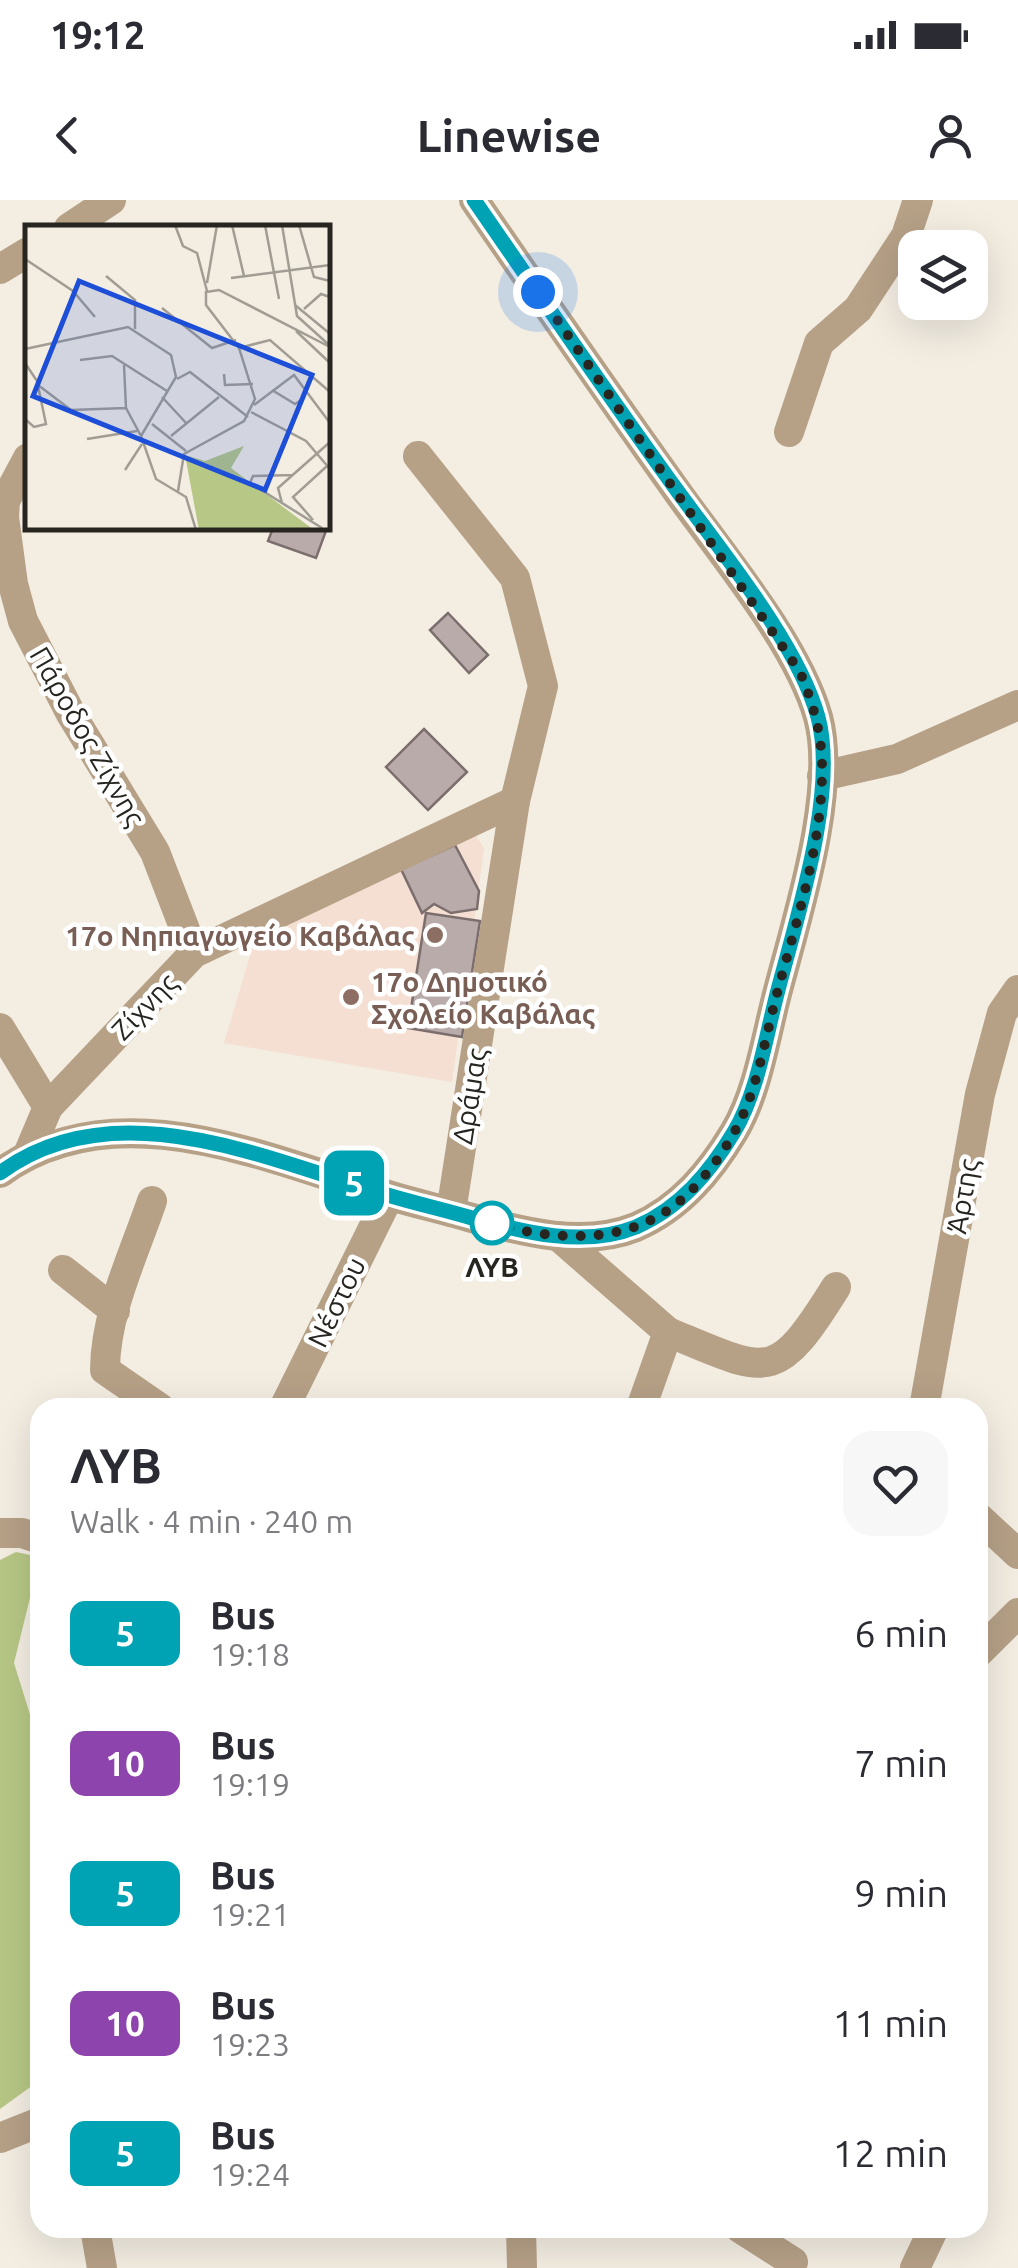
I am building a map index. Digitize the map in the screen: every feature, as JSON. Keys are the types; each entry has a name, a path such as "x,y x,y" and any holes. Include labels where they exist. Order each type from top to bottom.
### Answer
{"street":[{"path":"0,1173 28,1152 92,1138 177,1134 304,1165 388,1196 451,1212 558,1236 588,1237 631,1229 661,1214 688,1194 737,1128 761,1056 806,882 822,776 819,720 800,672 739,578 474,200"},
{"path":"789,432 820,343 858,309 906,236 918,200"},
{"path":"75,225 103,213"},
{"path":"0,269 25,254"},
{"name":"Δράμας","path":"418,456 515,578 544,686 515,801 451,1212"},
{"name":"Πάροδος Ζίχνης","path":"25,464 5,501 4,517 12,584 24,621 71,714 155,852 194,954"},
{"path":"822,776 896,759 1018,705"},
{"name":"Ζίχνης","path":"28,1152 48,1106 194,954 515,801"},
{"name":"Άρτης","path":"926,1398 980,1094 1002,1013 1018,990"},
{"path":"0,1028 48,1106"},
{"name":"Νέστου","path":"289,1398 388,1196"},
{"path":"116,1396 105,1370 105,1348 152,1201"},
{"path":"558,1236 668,1332 746,1364 779,1359 800,1344 836,1287"},
{"path":"62,1270 115,1311"},
{"path":"645,1398 668,1332"},
{"path":"988,1527 1018,1554"},
{"path":"0,1533 30,1535"},
{"path":"988,1646 1013,1628"},
{"path":"0,2138 30,2126"},
{"path":"98,2238 102,2268"},
{"path":"521,2238 522,2268"},
{"path":"756,2238 793,2262"},
{"path":"916,2268 930,2238"}],"shaded area":[{"name":"17ο Δημοτικό Σχολείο Καβάλας","path":"472,830 484,848 452,1082 224,1043 252,949 272,951 283,920"}],"green space":[{"path":"16,1552 30,1555 30,1598 14,1663 30,1715 30,2087 0,2109 0,1560"}],"building":[{"path":"272,530 326,530 316,558 268,541"},
{"path":"448,613 488,655 469,673 430,630"},
{"path":"424,729 467,772 428,810 386,767"},
{"path":"455,845 479,891 477,909 451,913 434,904 422,913 401,869"},
{"path":"426,913 480,921 462,1037 408,1028"}],"bus line":[{"name":"5","path":"0,1173 28,1152 92,1138 177,1134 304,1165 388,1196 496,1224 558,1236 588,1237 631,1229 661,1214 688,1194 737,1128 761,1056 806,882 822,776 819,720 800,672 739,578 474,200"}],"place":[{"name":"17ο Νηπιαγωγείο Καβάλας","path":"435,935"},
{"name":"17ο Δημοτικό Σχολείο Καβάλας","path":"351,997"},
{"name":"ΛΥΒ","path":"492,1223"}],"route":[{"path":"492,1223 558,1236 588,1237 631,1229 688,1194 712,1164 737,1128 761,1056 806,882 822,776 819,720 800,672 739,578 538,292"}]}
